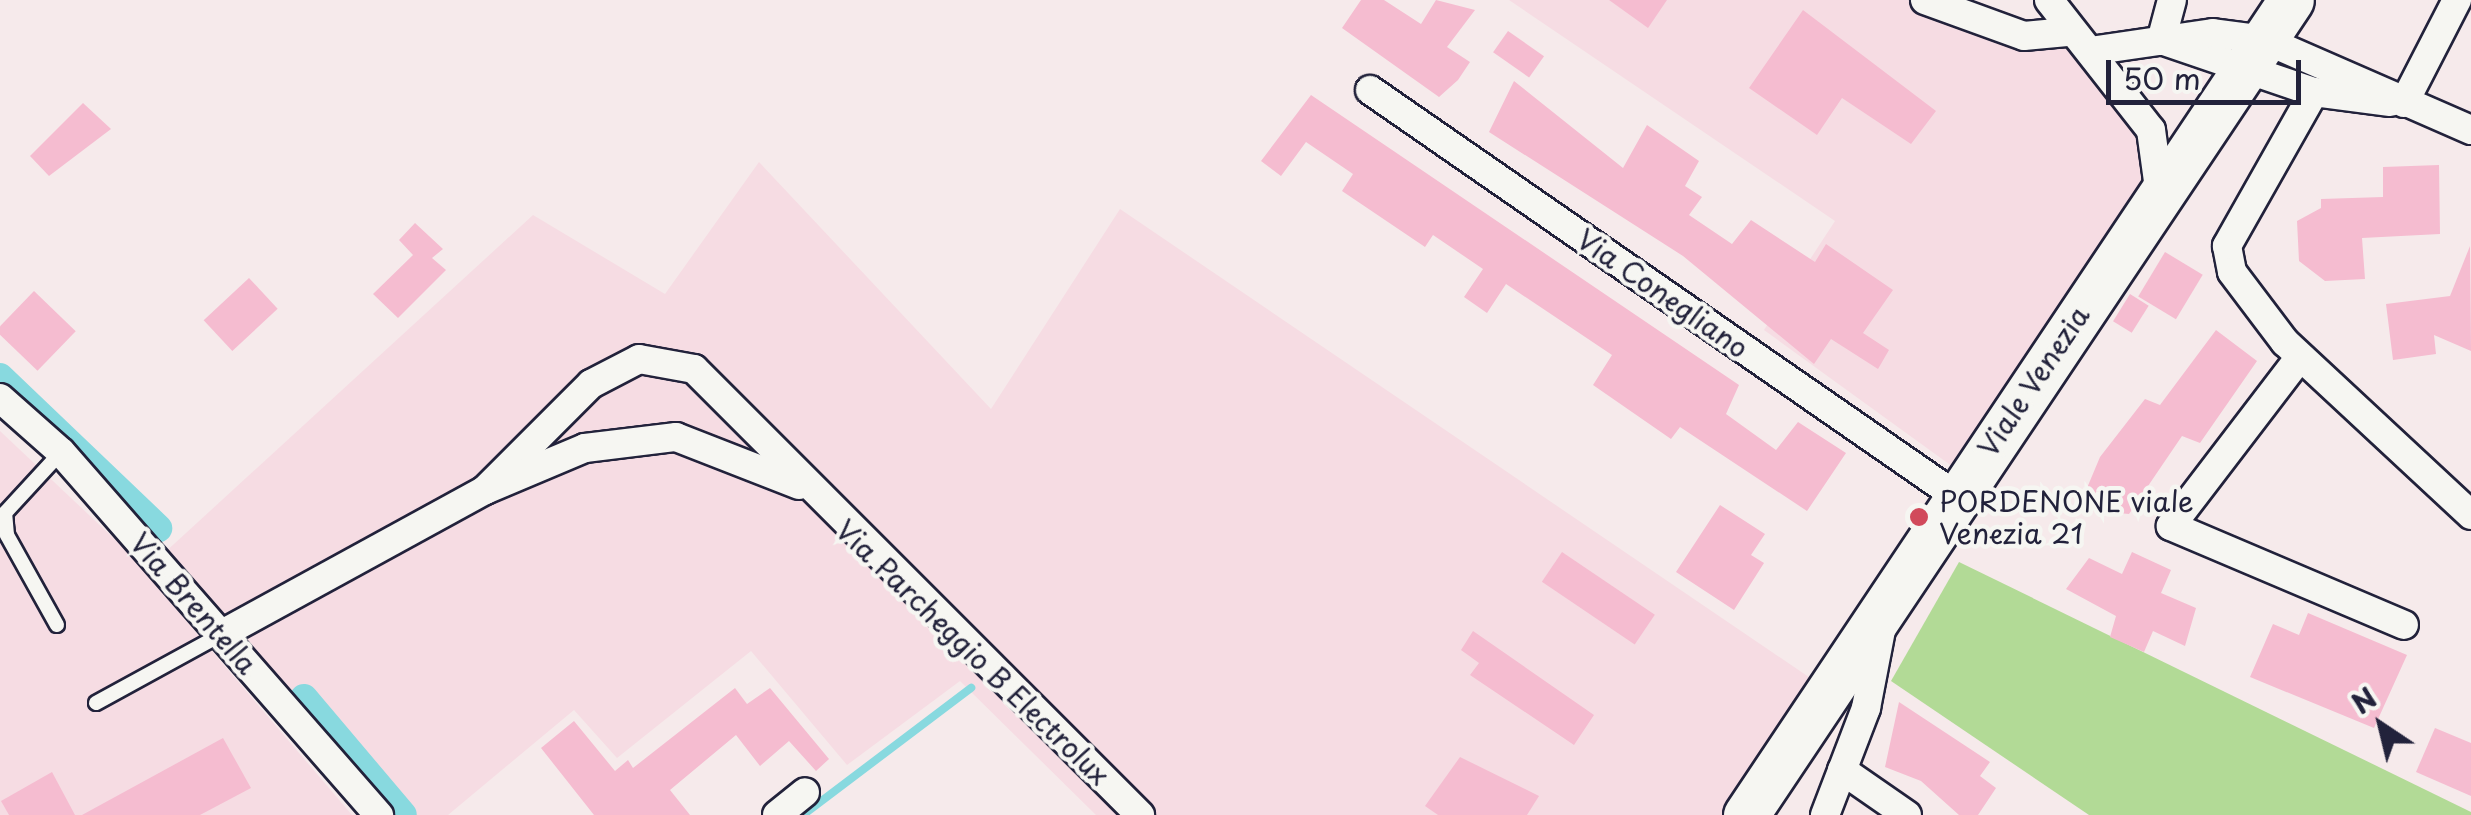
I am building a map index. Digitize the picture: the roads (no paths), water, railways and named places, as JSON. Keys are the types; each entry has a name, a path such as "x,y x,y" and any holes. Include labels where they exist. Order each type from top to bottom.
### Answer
{"main road":[{"name":"Viale Venezia","path":"1746,815 1956,496 2292,0"}],"street":[{"path":"1925,0 2024,36 2068,32"},
{"path":"2049,0 2068,32 2090,51 2152,130 2160,196"},
{"path":"2161,41 2172,0"},
{"path":"2404,103 2457,0"},
{"path":"2090,51 2213,33 2314,92 2404,103"},
{"path":"2255,56 2404,103 2471,130"},
{"name":"Via Conegliano","path":"1370,90 1956,496"},
{"path":"2314,92 2227,246 2252,305 2300,357 2471,515"},
{"path":"2300,357 2171,526 2404,626"},
{"name":"Via Parcheggio B Electrolux","path":"486,490 591,384 639,359 694,370 756,425 806,488 1140,815"},
{"name":"Via Brentella","path":"0,398 61,452 379,815"},
{"path":"566,413 585,448"},
{"name":"Via Parcheggio B Electrolux","path":"222,634 486,490 585,448 676,437 806,488"},
{"path":"1826,815 1885,636 1882,609"},
{"path":"1842,770 1906,815"},
{"path":"778,815 805,792"}],"lane":[{"path":"57,625 7,535 6,513 61,452"},
{"path":"96,703 222,634"}],"waterway":[{"path":"0,377 158,528"},
{"path":"803,815 971,688"},
{"path":"304,698 403,815"}],"place":[{"name":"PORDENONE viale Venezia 21","path":"1919,517"}]}
